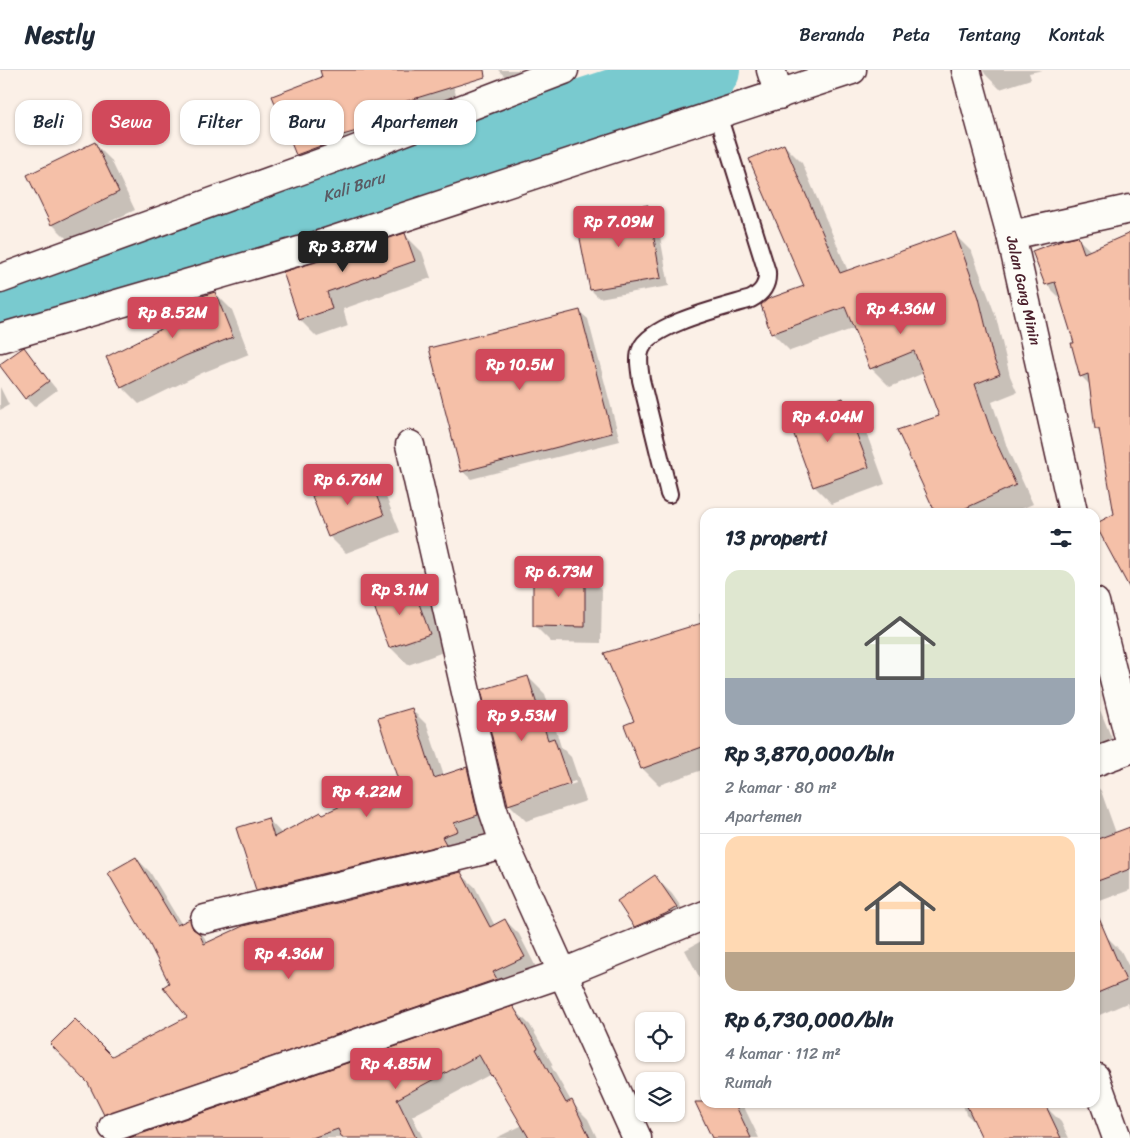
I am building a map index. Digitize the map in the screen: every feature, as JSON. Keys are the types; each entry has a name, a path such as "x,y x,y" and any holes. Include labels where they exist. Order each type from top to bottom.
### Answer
{"street":[{"path":"0,279 336,157 564,70"},
{"path":"0,338 310,248 718,114 775,82 852,70"},
{"name":"Jalan Gang Minin","path":"966,70 1011,235 1072,508"},
{"path":"1011,235 1130,209"},
{"path":"410,445 492,807 505,845 636,1138"},
{"path":"1100,622 1130,742"},
{"path":"1100,760 1130,749"},
{"path":"204,920 505,845"},
{"path":"113,1127 563,973 700,917"},
{"path":"1100,1091 1117,1138"}],"lane":[{"path":"669,494 640,380 640,350 646,341 663,328 751,299 759,295 768,281 767,272 718,114"}],"building":[{"path":"320,70 484,70 485,77 410,100 354,100 354,132 344,135 344,100 274,100 272,96 322,77"},
{"path":"92,143 96,145 119,192 51,225 27,175"},
{"path":"784,144 840,273 955,232 979,298 993,357 1000,374 975,384 991,431 1016,485 966,508 933,508 897,430 939,416 914,351 870,369 845,307 771,334 761,305 768,299 804,286 749,159"},
{"path":"292,145 323,145 296,155"},
{"path":"648,205 661,278 590,290 576,218"},
{"path":"405,233 415,261 327,292 332,309 299,320 283,272"},
{"path":"1130,233 1130,589 1100,533 1100,521 1114,514 1099,429 1095,429 1088,374 1080,377 1071,343 1074,343 1055,282 1045,285 1032,251 1078,236 1084,253"},
{"path":"215,292 233,337 185,356 121,388 106,357 167,326 161,309"},
{"path":"580,310 612,433 461,472 429,348"},
{"path":"24,347 49,381 25,399 0,366 0,364"},
{"path":"843,398 869,467 813,487 788,418"},
{"path":"368,474 384,515 328,537 312,496"},
{"path":"533,569 585,570 585,627 533,626"},
{"path":"412,584 430,634 389,648 371,598"},
{"path":"700,624 700,748 641,769 624,725 634,721 604,653"},
{"path":"528,676 548,740 554,738 570,784 508,805 481,690"},
{"path":"412,708 434,778 467,767 478,815 454,823 458,831 442,837 446,844 256,890 236,828 268,818 274,837 321,812 323,814 398,780 378,718"},
{"path":"1130,827 1130,869 1100,880 1100,838"},
{"path":"136,857 177,925 190,919 193,929 199,933 204,944 243,926 461,872 490,927 505,919 525,957 493,972 497,979 104,1115 88,1083 50,1044 75,1019 112,1056 187,1017 163,987 169,983 148,941 108,873"},
{"path":"655,875 677,907 634,927 617,901"},
{"path":"1100,921 1126,981 1100,992"},
{"path":"513,1006 538,1048 536,1049 566,1103 572,1100 590,1138 529,1138 479,1055 397,1099 416,1138 342,1138 338,1129 312,1138 129,1138"},
{"path":"695,1102 700,1102 700,1108 737,1108 751,1138 712,1138"},
{"path":"968,1108 1047,1108 1061,1138 982,1138"}],"waterway":[{"name":"Kali Baru","path":"0,302 708,70"}]}
